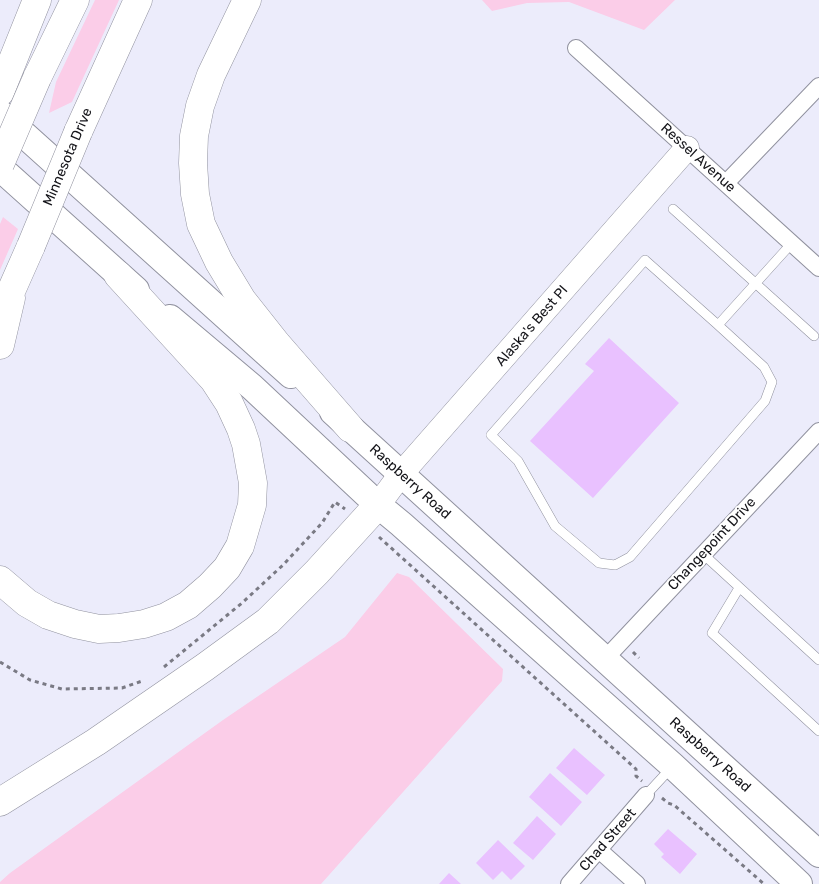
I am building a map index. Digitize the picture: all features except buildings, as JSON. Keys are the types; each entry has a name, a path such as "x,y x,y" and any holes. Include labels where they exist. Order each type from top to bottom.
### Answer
{"highway":[{"path":"0,92 37,0"},
{"path":"0,164 37,78 75,0"},
{"name":"Minnesota Drive","path":"0,316 78,132 138,0"},
{"path":"247,0 211,75 200,106 194,136 194,163 195,194 201,224 219,262 242,300 276,343 350,428"},
{"path":"0,580 27,603 48,615 74,624 119,628 144,624 166,617 188,606 227,568 240,546 252,506 253,483 246,444 241,429 229,403 214,380 118,275"},
{"path":"0,345 14,284"},
{"path":"0,802 104,736 268,621 317,572 378,505"}],"main road":[{"name":"Raspberry Road","path":"0,113 819,854"},
{"path":"0,168 118,275 252,387 378,505 673,766 799,884"},
{"path":"350,428 373,460 378,472 378,505"}],"street":[{"name":"Ressel Avenue","path":"576,48 819,268"},
{"path":"726,183 819,86"},
{"name":"Alaska's Best PI","path":"378,505 401,474 687,148"},
{"name":"Changepoint Drive","path":"605,659 819,431"},
{"name":"Chad Street","path":"569,884 646,795"},
{"path":"599,850 637,884"}],"lane":[{"path":"673,210 814,336"},
{"path":"718,325 792,243"},
{"path":"645,260 718,325 764,366 772,382 765,401 630,557 615,565 599,563 555,526 518,461 491,435 645,260"},
{"path":"703,554 819,660"},
{"path":"739,588 712,633 819,731"},
{"path":"646,795 673,766"}],"path":[{"path":"386,543 636,769 636,776"},
{"path":"668,803 674,805 764,884"}],"shaded area":[{"path":"95,0 119,0 72,102 49,113 56,82"},
{"path":"482,0 675,0 644,30 569,2 527,3 492,11"},
{"path":"3,217 18,229 0,270 0,224"},
{"path":"397,573 409,577 503,669 502,681 321,884 0,884 10,873 223,720 345,637"}]}
